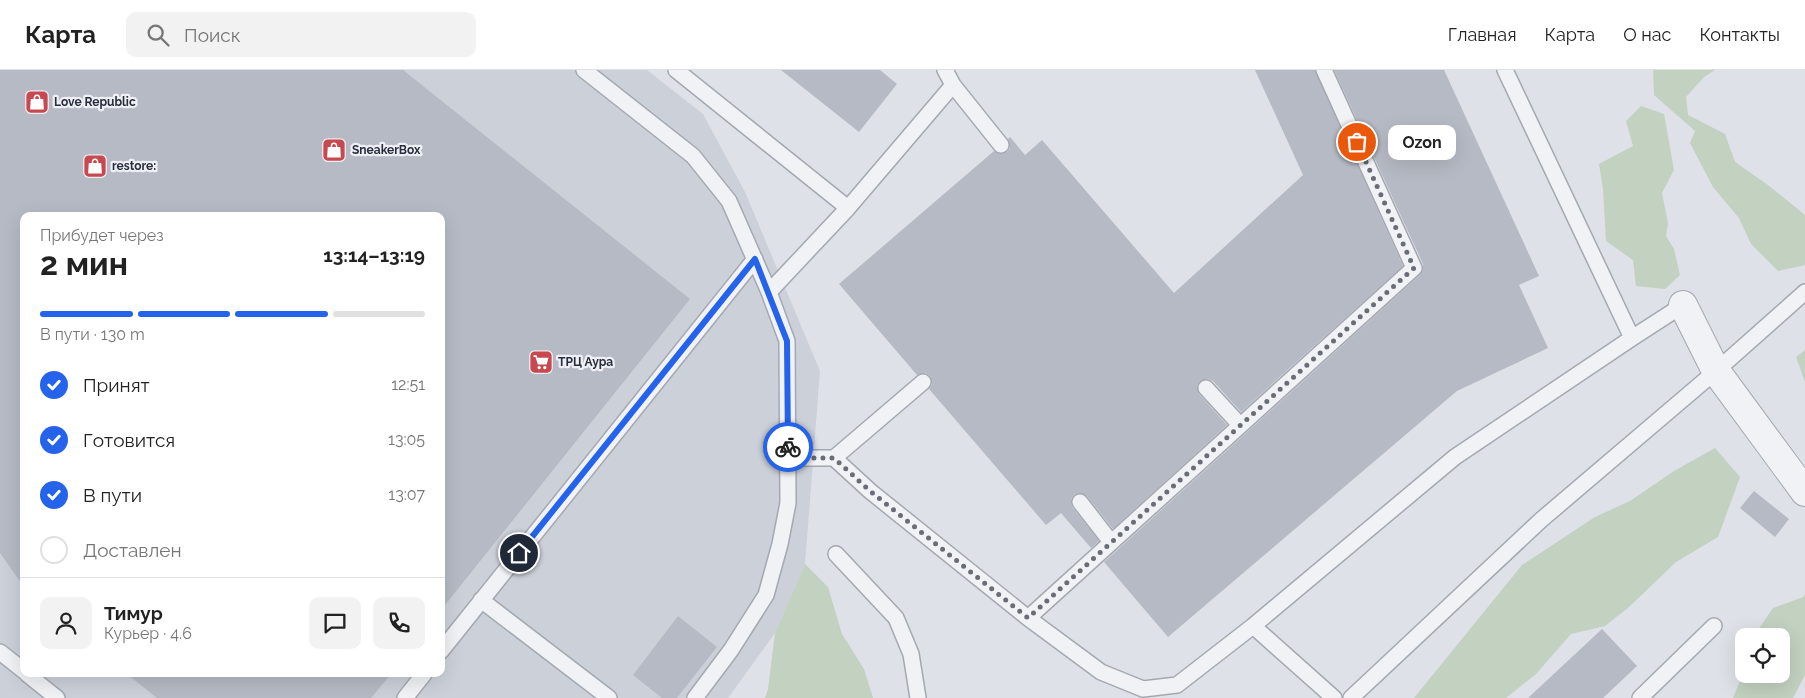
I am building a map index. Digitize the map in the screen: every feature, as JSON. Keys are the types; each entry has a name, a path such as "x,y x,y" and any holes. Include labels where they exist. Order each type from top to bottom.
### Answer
{"street":[{"path":"1683,306 1716,371 1805,492"}],"lane":[{"path":"584,70 693,156 729,201 769,292 787,341 788,503 780,544 766,595 730,650 695,698"},
{"path":"676,70 848,208"},
{"path":"945,70 953,85 1001,145"},
{"path":"1028,618 1414,268 1324,70"},
{"path":"1505,70 1632,338"},
{"path":"769,292 848,208 953,85"},
{"path":"445,646 755,259"},
{"path":"1351,698 1541,520 1716,371 1805,292"},
{"path":"834,458 870,491 1028,618 1101,672 1143,689 1177,685 1253,626 1455,457 1683,306"},
{"path":"789,458 834,458 923,382"},
{"path":"1206,388 1240,425"},
{"path":"1080,502 1111,542"},
{"path":"836,554 896,618 911,654 918,698"},
{"path":"481,600 609,698"},
{"path":"1253,626 1334,698"},
{"path":"1640,698 1714,626"},
{"path":"0,652 20,669"},
{"path":"30,677 57,698"},
{"path":"405,698 422,677"}],"shaded area":[{"path":"0,70 647,70 703,114 745,192 820,371 805,564 775,633 728,698 0,698"}],"green space":[{"path":"1653,70 1715,70 1704,77 1686,97 1688,115 1725,134 1735,162 1768,185 1805,215 1805,265 1778,271 1751,244 1739,218 1713,187 1690,143 1695,131 1654,95"},
{"path":"1641,106 1664,114 1674,170 1662,193 1668,223 1666,236 1674,249 1680,275 1665,289 1636,286 1633,260 1606,241 1603,189 1599,164 1633,146 1626,121"},
{"path":"1805,350 1805,382 1796,357"},
{"path":"1715,448 1740,477 1718,537 1676,562 1629,607 1605,626 1571,634 1536,674 1506,698 1414,698 1522,565 1595,517 1630,501 1674,471"},
{"path":"805,564 828,587 842,634 864,669 873,698 765,698 768,689 775,633"},
{"path":"1805,594 1805,675 1793,698 1733,698 1739,683 1790,683 1790,628 1759,628 1773,608 1803,597"}],"building":[{"name":"ТРЦ Аура","path":"0,70 403,70 690,299 445,605 445,212 20,212 20,581 0,553"},
{"path":"781,70 880,70 897,84 859,132"},
{"path":"1255,70 1315,70 1403,266 1241,412 1213,381 1208,379 1200,381 1197,386 1199,394 1227,425 1113,529 1087,496 1079,493 1074,495 1071,499 1072,507 1099,541 1091,548 1061,513 1046,525 929,389 932,385 930,376 926,373 917,375 839,284 994,151 1002,154 1007,152 1010,148 1008,139 1010,137 1025,155 1042,140 1174,293 1303,175"},
{"path":"1334,70 1444,70 1539,276 1519,285 1548,348 1457,391 1168,637 1104,562 1420,275 1423,270 1423,264"},
{"path":"1754,491 1789,519 1775,537 1740,508"},
{"path":"678,616 717,647 677,698 662,698 633,675"},
{"path":"1602,629 1637,666 1603,698 1528,698"},
{"path":"131,677 388,677 371,698 157,698"}],"way so far":[{"path":"788,447 789,458 834,458 870,491 1028,618 1414,268 1357,142"}],"place":[{"name":"Love Republic","path":"37,102"},
{"name":"Ozon","path":"1357,142"},
{"name":"SneakerBox","path":"334,150"},
{"name":"restore:","path":"95,166"},
{"name":"ТРЦ Аура","path":"541,362"}],"route":[{"path":"519,553 755,259 787,341 788,447"}]}
